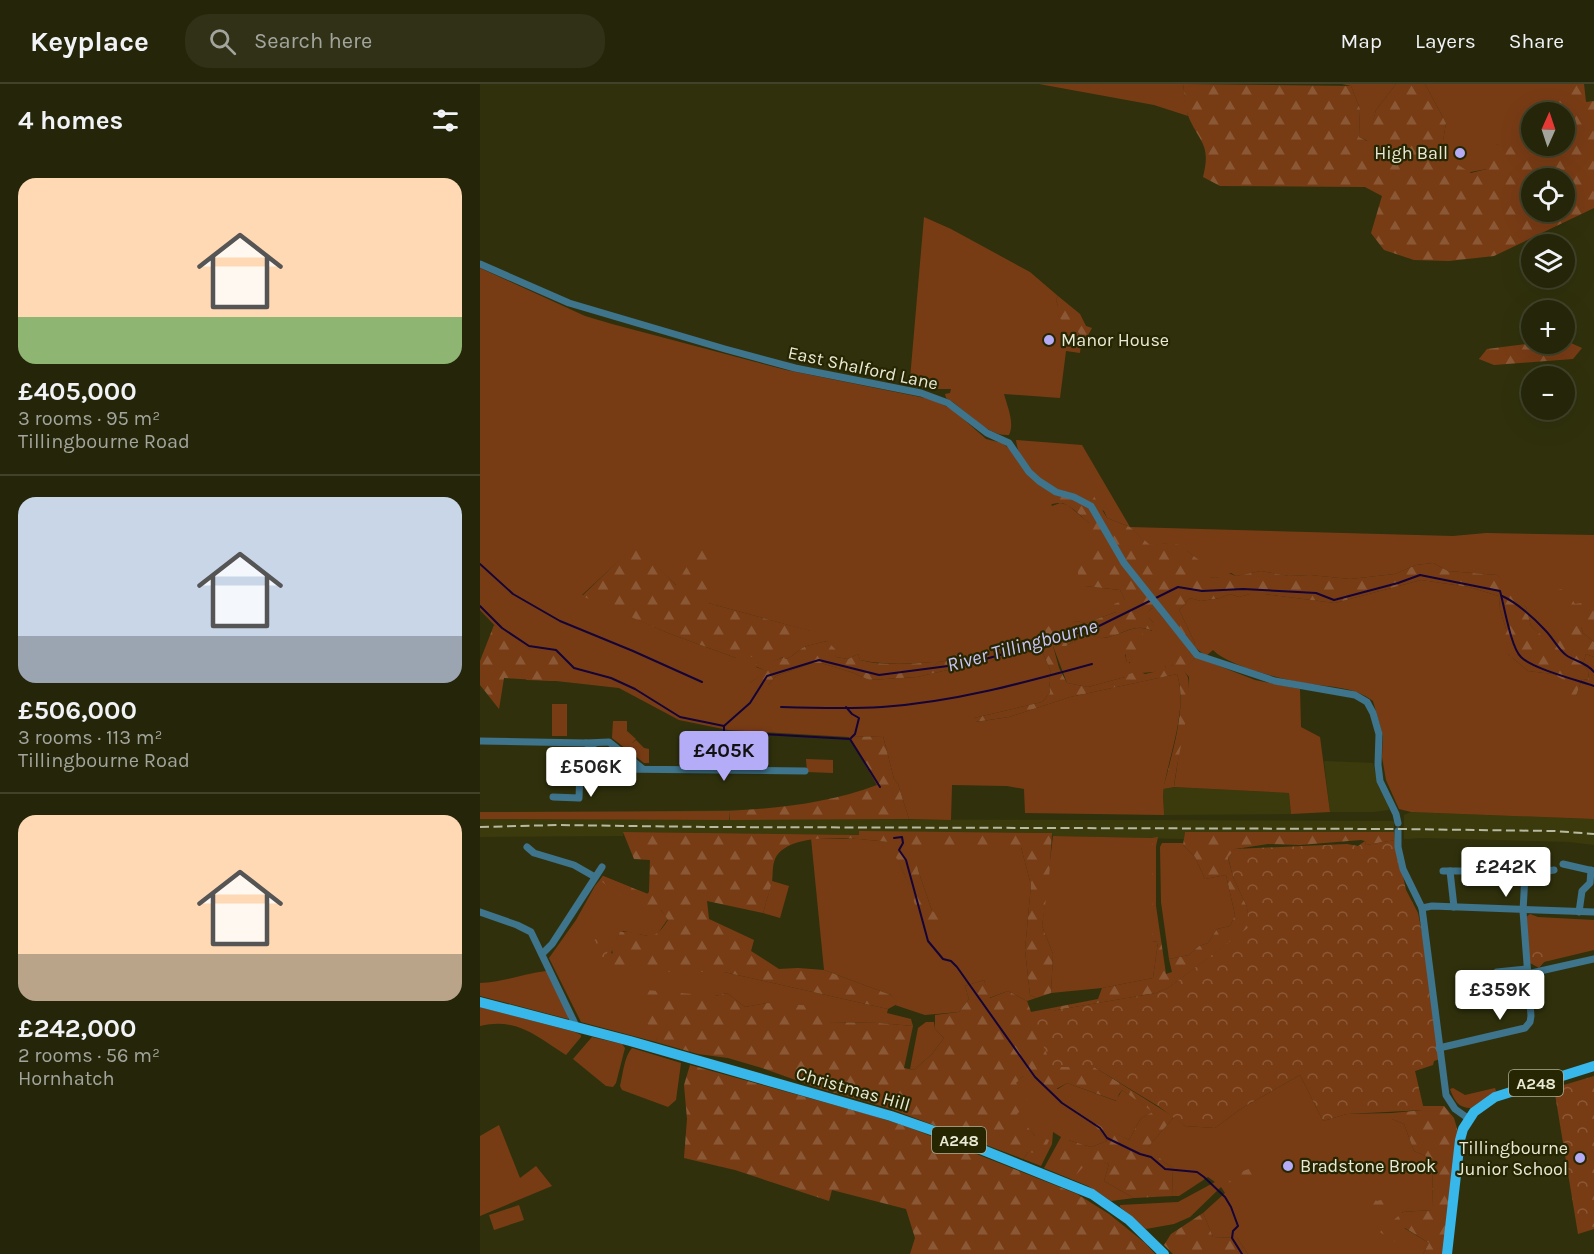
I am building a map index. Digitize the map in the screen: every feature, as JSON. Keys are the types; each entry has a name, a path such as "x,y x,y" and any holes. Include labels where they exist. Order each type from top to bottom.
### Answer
{"main road":[{"name":"A248","path":"480,1002 578,1028"},
{"name":"Christmas Hill","path":"578,1028 891,1116 1040,1172 1092,1194 1111,1206 1164,1254"},
{"name":"A248","path":"1447,1254 1460,1140 1469,1119 1481,1106 1495,1097 1594,1066"}],"street":[{"name":"East Shalford Lane","path":"480,264 569,303 725,349 795,368 921,393 942,400 959,410 987,433 1009,443 1029,472 1039,481 1056,492 1091,506 1124,563 1148,596 1201,658 1275,681 1355,695 1367,702 1379,734 1380,781 1398,827 1398,847 1403,869 1422,908 1446,1095 1455,1109 1469,1119"},
{"path":"480,741 609,742 643,769"},
{"path":"586,743 615,769 805,771"},
{"path":"554,797 579,798 580,771 594,750"},
{"path":"527,847 534,853 574,865 595,877"},
{"path":"1563,864 1593,871 1590,883 1582,891 1579,912"},
{"path":"542,954 552,944 602,867"},
{"path":"1439,1048 1525,1028 1530,1022 1523,911 1525,875 1554,870"},
{"path":"1454,907 1446,871 1461,871"},
{"path":"1422,908 1432,906 1594,912"},
{"path":"480,912 529,930 578,1028"},
{"path":"1497,972 1527,972 1594,959"}],"shaded area":[{"path":"1324,761 1373,763 1379,788 1389,810 1330,812"},
{"path":"1174,787 1289,793 1291,814 1164,815 1163,789"},
{"path":"776,809 783,819 1394,821 1394,832 1185,832 1184,839 1053,836 1051,833 859,832 859,835 624,832 623,836 480,837 480,812"},
{"path":"1411,812 1594,819 1594,845 1570,842 1404,839 1404,815"}],"green space":[{"path":"1039,84 1183,84 1188,116 1154,105"},
{"path":"1183,84 1351,86 1360,109 1359,137 1367,141 1376,110 1396,84 1425,84 1446,123 1443,141 1443,176 1458,165 1471,173 1487,169 1488,148 1496,144 1509,148 1521,136 1521,156 1575,156 1575,102 1555,102 1572,84 1584,84 1586,102 1594,101 1594,208 1575,217 1575,168 1521,168 1521,222 1565,222 1540,234 1521,234 1521,243 1494,256 1449,261 1414,260 1384,250 1371,233 1382,196 1365,187 1220,186 1203,177 1206,158 1204,145 1189,118"},
{"path":"1342,84 1396,84 1376,110 1368,141 1359,137 1360,109 1351,86"},
{"path":"1425,84 1573,85 1555,102 1521,102 1521,136 1509,149 1496,144 1487,169 1443,177 1443,141 1446,123"},
{"path":"924,217 1030,272 1058,296 1056,300 1058,316 1082,337 1080,353 1066,351 1060,398 1004,394 1011,420 1009,435 984,427 946,398 945,394 950,393 951,389 912,387 910,379"},
{"path":"480,268 585,316 612,324 786,370 930,399 952,409 986,439 1002,443 1010,449 1043,487 1052,506 1060,503 1068,505 1089,523 1095,551 1085,576 1085,586 1120,590 1125,600 1116,612 1086,623 1076,621 1059,632 1057,629 1024,642 1006,643 997,648 980,648 980,654 939,662 932,667 932,662 896,664 869,662 860,660 858,654 848,659 836,657 827,641 804,647 785,659 783,657 768,664 758,662 756,667 767,671 750,683 768,685 776,676 812,663 821,663 869,680 917,677 991,662 1002,655 1040,646 1051,672 1050,693 1042,702 974,718 976,722 1009,717 1070,697 1177,674 1180,687 1179,715 1163,789 1164,815 1025,813 1024,789 1007,786 952,785 951,820 909,819 898,784 894,779 883,736 849,737 728,730 679,720 619,688 526,680 531,650 499,630 480,610","holes":["635,546 676,585 708,560 708,603 810,631 736,658 668,633 582,595"]},
{"path":"1058,296 1080,314 1086,326 1092,328 1087,337 1082,337 1077,331 1068,328 1058,316 1056,300"},
{"path":"1521,345 1521,354 1575,354 1575,345 1582,348 1573,359 1494,365 1479,359 1487,349"},
{"path":"1016,440 1082,445 1130,527 1107,518 1104,511 1063,493 1038,477 1027,466"},
{"path":"1072,485 1092,493 1107,518 1130,527 1150,545 1167,543 1186,546 1187,551 1203,563 1209,577 1217,578 1225,572 1236,576 1261,571 1289,576 1310,575 1350,579 1395,574 1416,565 1433,563 1448,571 1497,575 1526,607 1531,626 1554,646 1571,625 1581,627 1583,633 1594,642 1594,657 1586,654 1583,664 1588,671 1589,680 1582,679 1576,696 1572,697 1567,695 1564,680 1553,674 1528,671 1508,654 1500,637 1506,629 1500,610 1499,596 1469,587 1421,580 1335,603 1265,594 1239,597 1230,594 1201,601 1190,598 1179,610 1195,643 1193,646 1152,608 1149,611 1149,618 1154,623 1153,631 1139,628 1102,638 1088,634 1066,646 1053,646 1059,668 1067,683 1088,687 1125,677 1122,667 1127,662 1125,651 1127,641 1132,634 1137,632 1143,631 1143,641 1137,644 1135,659 1137,664 1132,666 1129,662 1129,674 1138,671 1145,674 1154,672 1161,664 1165,665 1166,669 1178,659 1176,652 1179,656 1183,652 1188,652 1187,649 1196,657 1184,670 1188,678 1188,704 1174,787 1163,789 1180,716 1180,687 1177,674 1070,697 1009,717 975,722 974,718 1042,702 1050,693 1051,672 1040,646 1002,655 991,662 917,677 869,680 821,663 812,663 776,676 768,685 755,690 750,683 766,671 755,666 758,662 764,660 768,663 784,657 785,659 804,647 827,641 837,651 836,657 848,659 858,654 860,660 869,662 896,664 932,662 933,666 939,662 980,654 980,648 997,648 1001,642 1015,645 1027,641 1044,631 1051,623 1056,623 1059,631 1076,621 1086,623 1116,612 1114,604 1125,600 1120,590 1085,586 1085,576 1078,576 1078,568 1085,561 1086,553 1094,551 1088,546 1089,523 1064,504 1041,504 1038,496 1043,487 1056,495 1063,487"},
{"path":"1130,527 1453,536 1486,533 1594,535 1594,642 1583,633 1581,627 1565,635 1554,647 1531,626 1526,607 1497,575 1448,571 1433,563 1416,565 1395,574 1350,579 1310,575 1289,576 1261,571 1236,576 1231,573 1216,578 1208,577 1203,564 1187,551 1167,543 1150,546"},
{"path":"635,545 676,585 692,558 702,549 708,560 708,603 811,631 781,651 764,656 736,658 668,633 582,596"},
{"path":"1421,580 1469,587 1499,596 1500,610 1506,629 1508,654 1528,671 1553,674 1565,680 1566,686 1576,696 1582,679 1589,680 1588,671 1583,664 1586,654 1594,657 1594,819 1411,812 1399,809 1386,780 1382,757 1383,736 1373,701 1351,690 1300,682 1258,672 1231,662 1213,650 1206,656 1193,646 1195,643 1179,610 1190,598 1201,601 1230,594 1239,597 1265,594 1335,603"},
{"path":"1561,589 1569,594 1575,604 1594,601 1594,622 1579,620 1552,598 1555,591"},
{"path":"1152,608 1159,613 1189,649 1189,652 1166,670 1165,665 1154,672 1129,674 1128,664 1135,659 1134,650 1143,631 1125,655 1127,662 1125,677 1088,687 1067,683 1053,646 1066,646 1088,634 1103,638 1140,628 1152,631 1154,623 1149,618 1149,611"},
{"path":"494,625 531,650 559,654 556,681 504,678 499,709 480,685 480,661"},
{"path":"1196,657 1255,680 1300,689 1301,727 1320,737 1330,812 1291,814 1289,793 1174,787 1188,693 1189,677 1183,670"},
{"path":"552,704 567,704 567,736 552,736"},
{"path":"613,721 627,721 627,731 636,739 631,744 636,740 644,748 649,749 649,763 644,763 612,738"},
{"path":"883,736 894,779 898,784 909,819 730,820 729,811 804,804 877,785 849,737"},
{"path":"806,759 833,760 833,773 807,772"},
{"path":"729,811 729,820 480,819 480,812"},
{"path":"859,831 1052,833 1049,878 1042,926 1053,954 1051,993 1036,998 1030,995 1025,950 1031,885 1021,847 926,847 916,855 918,870 932,911 944,917 945,928 933,937 926,936 904,873 888,842 827,838 795,843 783,850 775,859 772,882 763,913 707,901 709,919 754,940 751,951 779,969 824,970 891,995 899,1003 888,1009 724,972 669,972 614,966 612,948 620,932 651,936 662,929 668,920 661,910 646,913 633,906 631,900 618,895 600,880 603,876 647,894 649,892 650,860 634,859 623,832 859,835"},
{"path":"1185,832 1394,832 1395,840 1366,845 1365,841 1361,840 1300,845 1268,844 1235,849 1228,858 1233,877 1247,907 1250,927 1168,988 1156,993 1051,1011 1052,1067 1094,1067 1174,1117 1148,1147 1173,1168 1172,1196 1134,1198 1104,1181 1109,1164 1089,1162 1075,1176 1064,1170 1056,1154 1068,1140 1091,1147 1107,1141 1092,1122 1129,1140 1141,1118 1153,1112 1122,1090 1117,1101 1067,1083 1047,1094 1023,1076 1016,1083 1029,1102 1017,1114 1035,1136 1049,1140 1043,1154 1028,1152 1023,1159 891,1109 728,1058 698,1054 656,1042 657,1032 645,1022 646,990 715,996 727,993 745,1007 767,1003 818,1006 828,1022 913,1026 904,1068 914,1070 932,1054 944,1038 935,1029 935,1015 959,1012 969,999 965,986 984,980 990,998 1008,991 1027,1001 1031,1012 1098,999 1102,988 1153,978 1158,942 1152,941 1152,838 1158,837 1156,906 1166,974 1172,972 1169,959 1189,955 1199,946 1208,943 1217,929 1230,926 1235,915 1226,875 1205,879 1195,857 1183,845"},
{"path":"1053,836 1152,838 1152,941 1158,942 1153,978 1102,988 1051,993 1053,954 1042,926"},
{"path":"811,838 889,842 913,896 932,911 915,855 925,847 1021,847 1031,885 1025,950 1030,995 1036,998 1027,1001 1008,991 989,998 984,980 965,986 969,999 959,1012 925,1015 895,1005 898,1003 891,995 824,970"},
{"name":"Bradstone Brook","path":"1395,840 1406,890 1418,913 1426,953 1440,1059 1434,1061 1433,1065 1415,1071 1424,1110 1347,1114 1323,1121 1300,1075 1242,1108 1215,1128 1185,1126 1158,1106 1094,1067 1052,1067 1032,1018 1051,1011 1156,993 1168,988 1249,927 1247,907 1233,877 1228,857 1235,849 1347,844 1358,846 1365,841 1366,845"},
{"path":"1162,843 1183,843 1195,857 1205,879 1226,875 1235,915 1230,926 1217,929 1208,943 1199,946 1189,955 1169,959 1161,902 1160,847"},
{"path":"603,876 648,894 668,919 656,936 623,931 619,934 611,953 669,972 724,972 888,1009 887,1013 911,1019 913,1026 828,1022 767,1003 745,1007 727,993 715,996 658,1032 656,1042 581,1022 549,958"},
{"path":"772,881 789,886 780,918 763,913"},
{"path":"1530,914 1538,917 1594,920 1594,950 1544,962 1539,968 1530,963 1525,918"},
{"path":"600,931 610,941 604,966 590,959 591,946"},
{"path":"1528,935 1533,935 1555,953 1539,966 1531,963"},
{"path":"546,971 551,975 570,1015 568,1019 480,996 480,983"},
{"path":"480,1007 575,1032 581,1037 566,1055 516,1026 493,1024 480,1026"},
{"path":"926,1022 934,1022 935,1029 944,1038 932,1054 914,1070 910,1069 918,1028"},
{"path":"592,1037 622,1044 625,1048 613,1087 606,1086 573,1059"},
{"path":"632,1048 681,1063 676,1100 668,1107 622,1090 620,1086 624,1066"},
{"path":"690,1065 908,1127 1077,1194 1109,1214 1155,1254 910,1254 915,1238 906,1209 832,1190 829,1201 735,1170 684,1158 687,1119 684,1085"},
{"path":"1300,1075 1323,1121 1347,1114 1392,1113 1392,1119 1404,1124 1414,1151 1433,1159 1432,1210 1402,1212 1404,1228 1429,1243 1423,1254 1248,1254 1237,1238 1213,1237 1203,1213 1225,1193 1221,1187 1190,1217 1174,1224 1146,1229 1120,1207 1120,1205 1178,1202 1215,1182 1208,1177 1179,1196 1172,1196 1173,1168 1147,1148 1174,1117 1185,1126 1215,1128 1242,1108"},
{"path":"1023,1076 1058,1089 1067,1083 1116,1101 1122,1090 1154,1112 1141,1118 1129,1140 1094,1124 1107,1141 1091,1147 1068,1140 1087,1162 1098,1160 1109,1164 1104,1181 1134,1198 1111,1201 1088,1186 1044,1168 1061,1137 1053,1132 1052,1144 1041,1166 1023,1159 1035,1136 1016,1114 1015,1083"},
{"name":"Tillingbourne Junior School","path":"1594,1076 1594,1229 1578,1234 1554,1088"},
{"path":"1453,1088 1465,1095 1495,1088 1496,1091 1471,1108 1457,1103 1450,1089"},
{"path":"1423,1106 1444,1106 1454,1118 1458,1132 1443,1254 1423,1254 1429,1243 1405,1228 1394,1242 1380,1232 1403,1212 1432,1210 1433,1159 1414,1151 1404,1124 1392,1119 1392,1113 1423,1110"},
{"path":"499,1125 520,1178 536,1166 552,1186 480,1216 480,1136"},
{"path":"1251,1168 1254,1174 1221,1187 1215,1182"},
{"path":"1363,1193 1377,1201 1388,1198 1392,1209 1387,1218 1368,1211 1353,1196"},
{"path":"519,1205 524,1220 494,1230 489,1215"},
{"path":"1203,1213 1213,1237 1237,1238 1248,1254 1173,1254 1164,1245 1171,1234"}],"waterway":[{"path":"480,564 513,594 560,621 702,682"},
{"name":"River Tillingbourne","path":"724,726 750,703 767,676 819,660 879,675 971,663 1093,629 1178,587 1202,591 1243,589 1316,593 1334,600 1420,575 1500,591 1511,636 1521,657 1545,670 1594,686"},
{"path":"1502,596 1536,620 1566,655 1588,666 1594,672"},
{"name":"River Tillingbourne","path":"480,606 502,628 529,646 556,650 574,668 611,678 635,689 680,717 724,726"},
{"path":"781,707 870,708 935,701 1014,685 1092,664"},
{"path":"846,707 859,718 855,734 851,738"},
{"path":"724,726 724,732 850,739 880,787"},
{"path":"894,838 902,837 903,843 899,850 906,860 928,941 943,959 951,961 957,967 1035,1077 1062,1103 1100,1128 1107,1138 1151,1157 1165,1169 1197,1172 1204,1177 1225,1197 1231,1207 1238,1226 1233,1231 1232,1238 1242,1254"}],"railway":[{"path":"480,827 558,825 1398,829 1555,831 1594,834"}],"place":[{"name":"High Ball","path":"1460,153"},
{"name":"Manor House","path":"1049,340"},
{"name":"Tillingbourne Junior School","path":"1580,1158"},
{"name":"Bradstone Brook","path":"1288,1166"}]}
